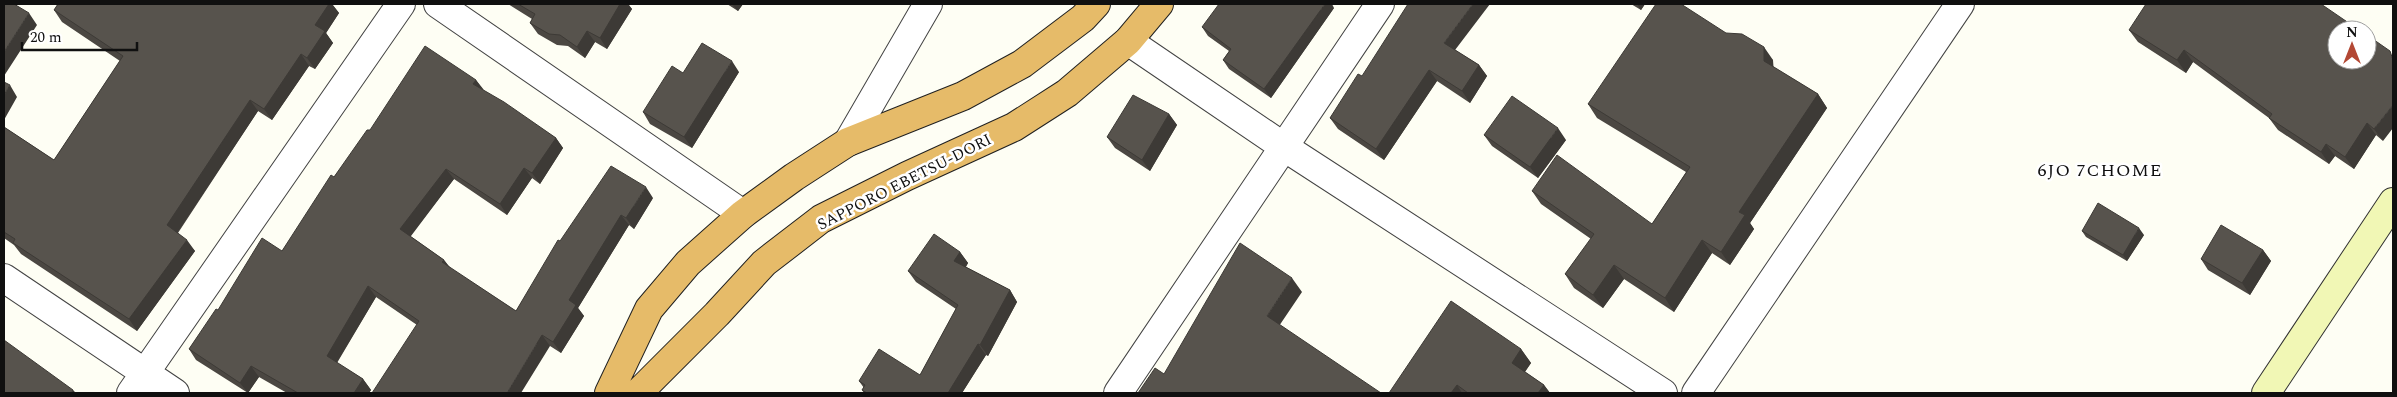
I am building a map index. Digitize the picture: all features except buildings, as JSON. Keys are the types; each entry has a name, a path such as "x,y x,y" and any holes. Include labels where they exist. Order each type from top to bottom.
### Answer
{"highway":[{"path":"609,393 649,309 688,263 743,214 794,176 848,142 963,96 1022,64 1083,18 1096,4"},
{"name":"SAPPORO EBETSU-DORI","path":"638,393 699,333 764,263 822,219 906,176 1014,127 1067,93 1128,41 1159,4"}],"street":[{"path":"138,383 401,4"},
{"path":"438,4 743,214"},
{"path":"848,142 928,4"},
{"path":"1118,393 1380,4"},
{"path":"1696,393 1960,4"},
{"path":"1128,41 1284,147 1663,393"},
{"path":"2266,393 2393,202"},
{"path":"4,278 138,383 175,393"}],"district":[{"name":"6JO 7CHOME","path":"2100,170"}]}
